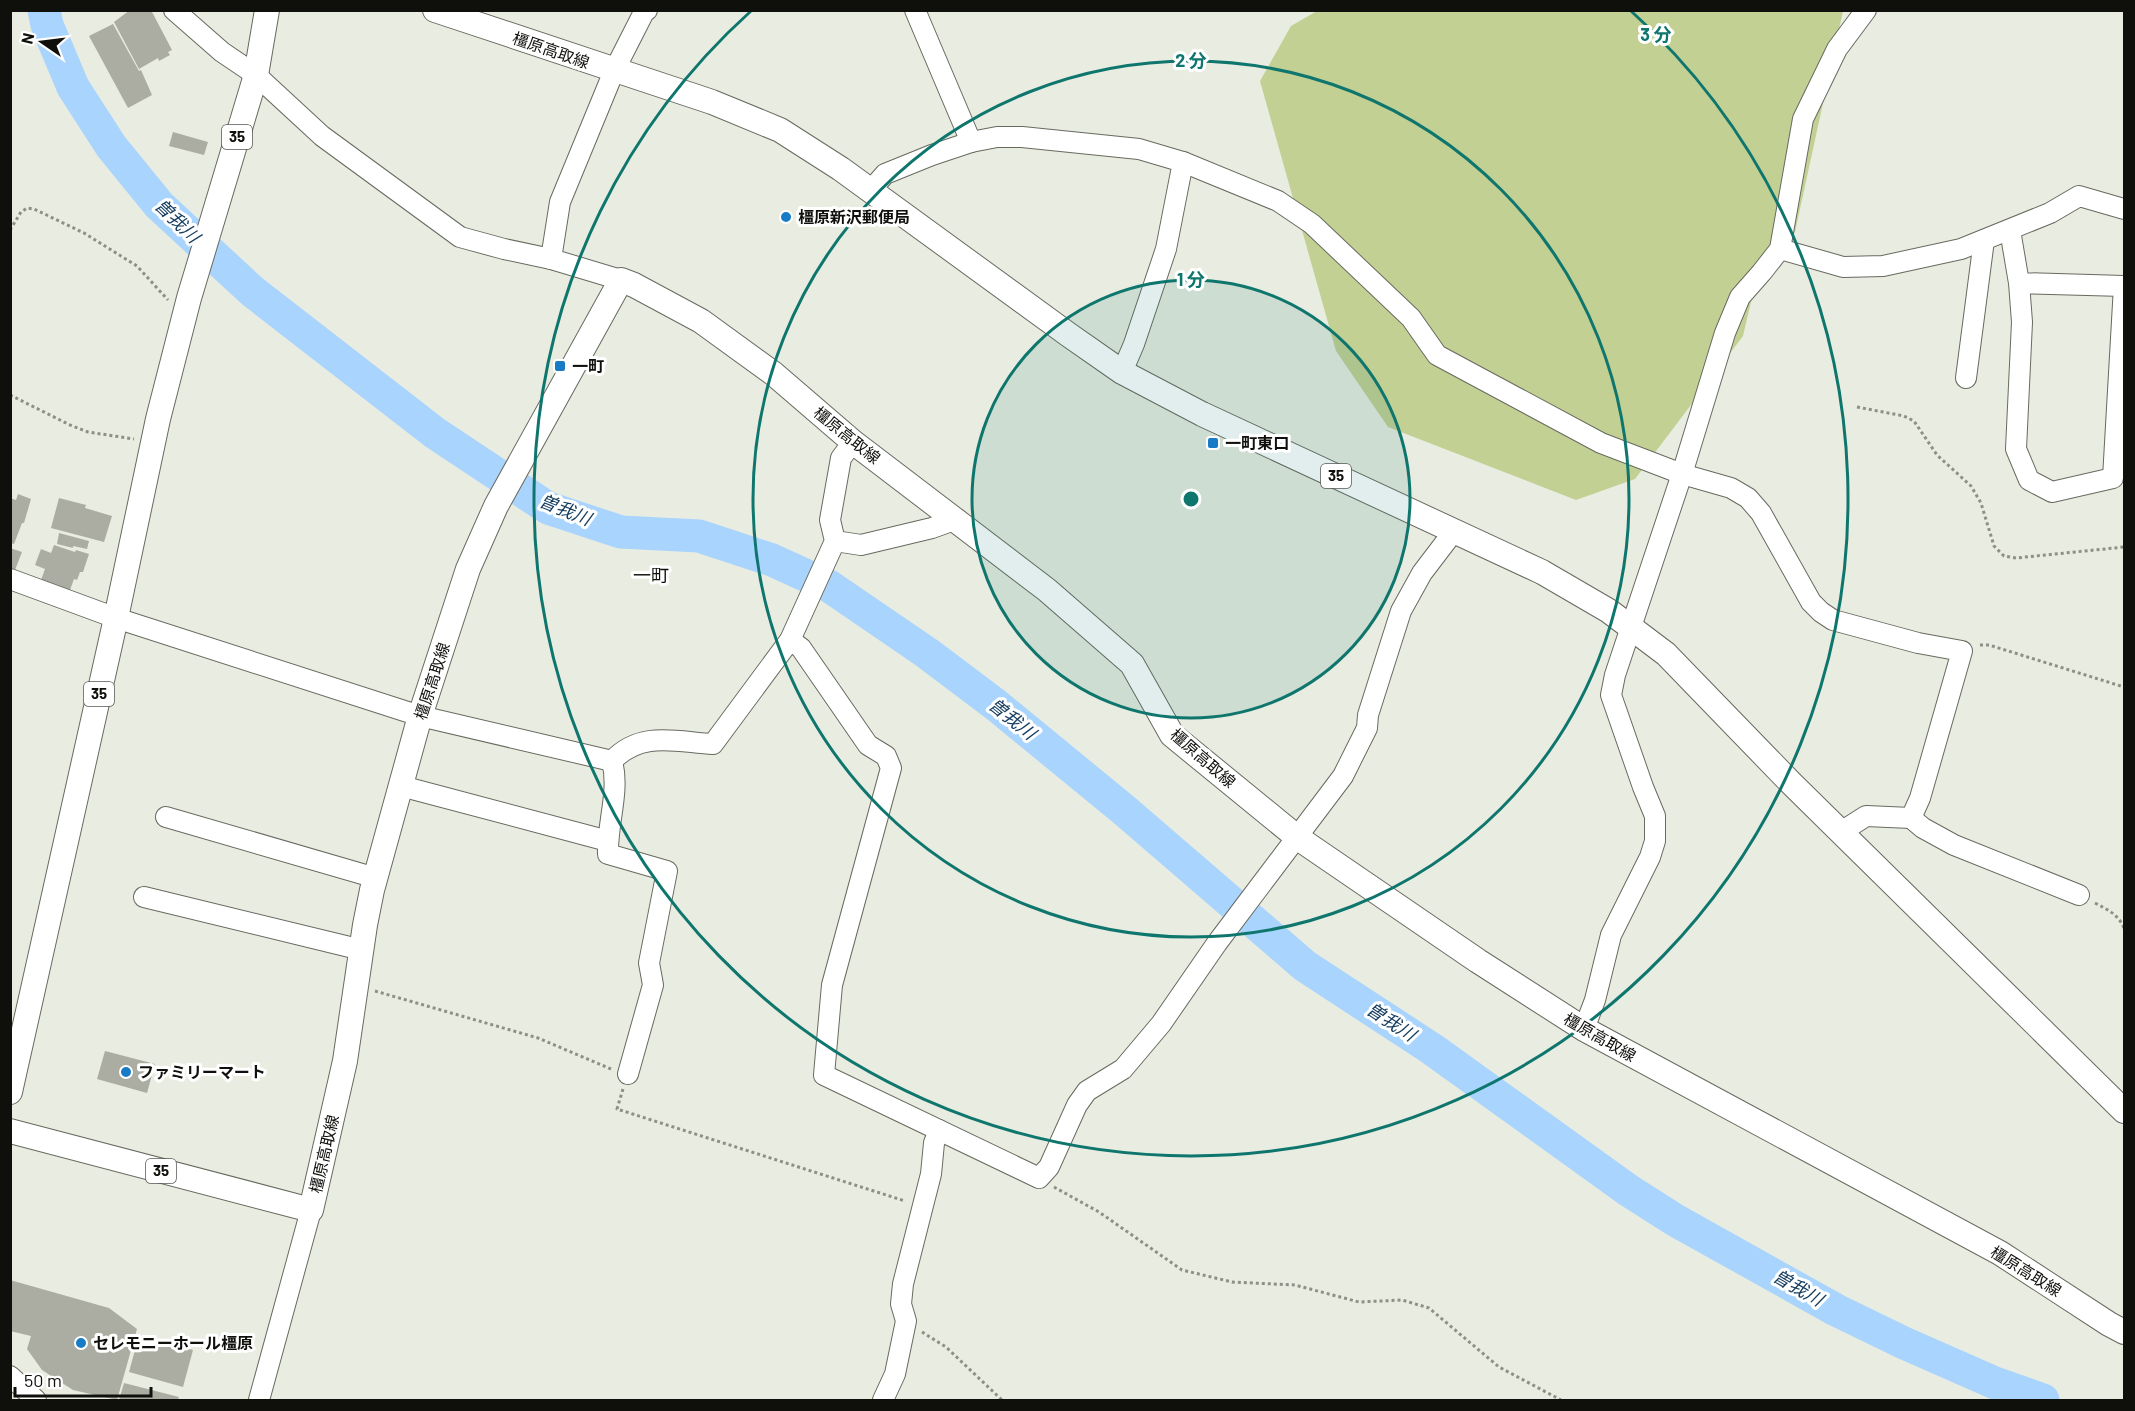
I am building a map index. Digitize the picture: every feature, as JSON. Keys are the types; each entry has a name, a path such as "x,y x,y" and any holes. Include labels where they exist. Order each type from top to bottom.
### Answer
{"main road":[{"name":"35","path":"10,1092 153,442 188,303 256,75 267,10"},
{"name":"橿原高取線","path":"435,10 712,102 780,130 871,190 1122,372 1202,414 1542,572 1601,606 1632,627 1674,662 1841,832 2124,1111"},
{"name":"橿原高取線","path":"10,1131 311,1210 345,1061 376,878 420,716 468,569 496,506 621,280 700,321 774,374 853,442 957,519 1047,590 1132,664 1172,735 1298,838 1478,961 1584,1029 2000,1253 2124,1332"}],"street":[{"path":"174,10 222,52 256,75 322,136 460,237 551,259 621,280"},
{"path":"915,10 971,142"},
{"path":"1584,1029 1595,1000 1611,935 1650,857 1655,841 1655,816 1611,695 1615,675 1682,474 1725,333 1740,297 1780,249 1803,118 1837,49 1866,10"},
{"path":"551,259 560,202 614,71 645,11"},
{"path":"871,190 885,174 971,142 997,137 1022,137 1138,149 1183,162 1278,201 1312,224 1411,318 1437,355 1601,443 1682,474 1731,488 1748,498 1761,513 1812,602 1833,620 1917,643 1962,651 1920,798 1911,818"},
{"path":"1122,372 1134,344 1166,249 1183,162"},
{"path":"1780,249 1843,267 1883,266 1961,249 2050,213 2079,196 2124,209"},
{"path":"2010,230 2019,283 2022,322 2016,449 2029,480 2052,492 2113,478 2124,286 2019,283"},
{"path":"1966,378 1984,240"},
{"path":"612,761 622,750 646,740 713,744 790,640 833,545 830,520 841,458 853,442"},
{"path":"833,545 861,545 932,528 957,519"},
{"path":"790,640 801,648 868,745 886,756 891,768 832,985 824,1075 1039,1178 1049,1167 1077,1105 1087,1091 1123,1070 1161,1024 1342,776 1367,728 1368,715 1401,611 1422,573 1454,531"},
{"path":"10,579 116,618 420,716 612,761"},
{"path":"612,761 616,775 608,854 667,871 649,963 653,985 628,1074"},
{"path":"401,786 608,841"},
{"path":"1841,832 1866,816 1911,818 1923,828 1954,845 2079,895"},
{"path":"166,817 376,878"},
{"path":"144,897 362,950"},
{"path":"883,1401 895,1374 906,1322 902,1304 903,1284 931,1174 934,1143 939,1130"},
{"path":"259,1401 311,1210"},
{"path":"10,1376 36,1401"}],"path":[{"path":"10,230 21,212 27,208 34,209 84,233 137,266 154,287 169,300 188,303"},
{"path":"10,395 79,429 153,442"},
{"path":"1857,406 1904,416 1914,421 1937,455 1971,486 1980,503 1994,546 2004,556 2016,558 2124,547"},
{"path":"1962,651 1975,644 1989,645 2124,687"},
{"path":"2079,895 2112,912 2121,920 2124,928"},
{"path":"357,985 538,1038 577,1056 628,1074 617,1109 923,1207"},
{"path":"1039,1178 1099,1212 1182,1270 1232,1282 1295,1285 1359,1302 1402,1300 1429,1308 1499,1367 1561,1401"},
{"path":"906,1322 946,1347 1002,1401"}],"green space":[{"path":"1317,11 1843,11 1795,232 1757,276 1743,336 1635,479 1576,500 1388,427 1336,351 1260,81 1291,26"}],"building":[{"path":"130,10 151,10 172,50 168,52 170,55 159,61 158,58 139,69 114,22"},
{"path":"113,24 139,71 141,70 152,95 128,108 89,36"},
{"path":"173,132 208,142 204,155 169,146"},
{"path":"18,494 31,499 24,523 22,523 14,544 10,543 10,498 16,500"},
{"path":"59,498 86,505 85,508 112,516 104,542 51,528"},
{"path":"59,533 89,541 87,549 57,544"},
{"path":"54,545 89,554 83,572 80,572 77,580 74,579 70,590 41,580 45,569 35,565 41,549 51,553"},
{"path":"10,548 22,552 15,570 10,568"},
{"name":"ファミリーマート","path":"105,1051 155,1064 147,1093 97,1079"},
{"name":"セレモニーホール橿原","path":"10,1280 109,1308 137,1329 117,1400 73,1390 42,1370 27,1349 31,1336 10,1331"},
{"path":"139,1335 193,1350 183,1387 129,1372"},
{"path":"124,1383 179,1397 178,1400 119,1400"}],"waterway":[{"name":"曽我川","path":"44,10 47,25 73,87 111,146 159,205 252,291 435,433 548,508 621,532 699,536 772,560 829,586 927,653 996,705 1124,810 1305,966 1432,1049 1628,1190 1675,1220 1836,1310 1995,1383 2043,1400"}],"place":[{"name":"橿原新沢郵便局","path":"786,217"},
{"name":"一町","path":"560,366"},
{"name":"一町東口","path":"1213,443"},
{"name":"ファミリーマート","path":"126,1072"},
{"name":"セレモニーホール橿原","path":"81,1343"}],"district":[{"name":"一町","path":"651,576"}]}
